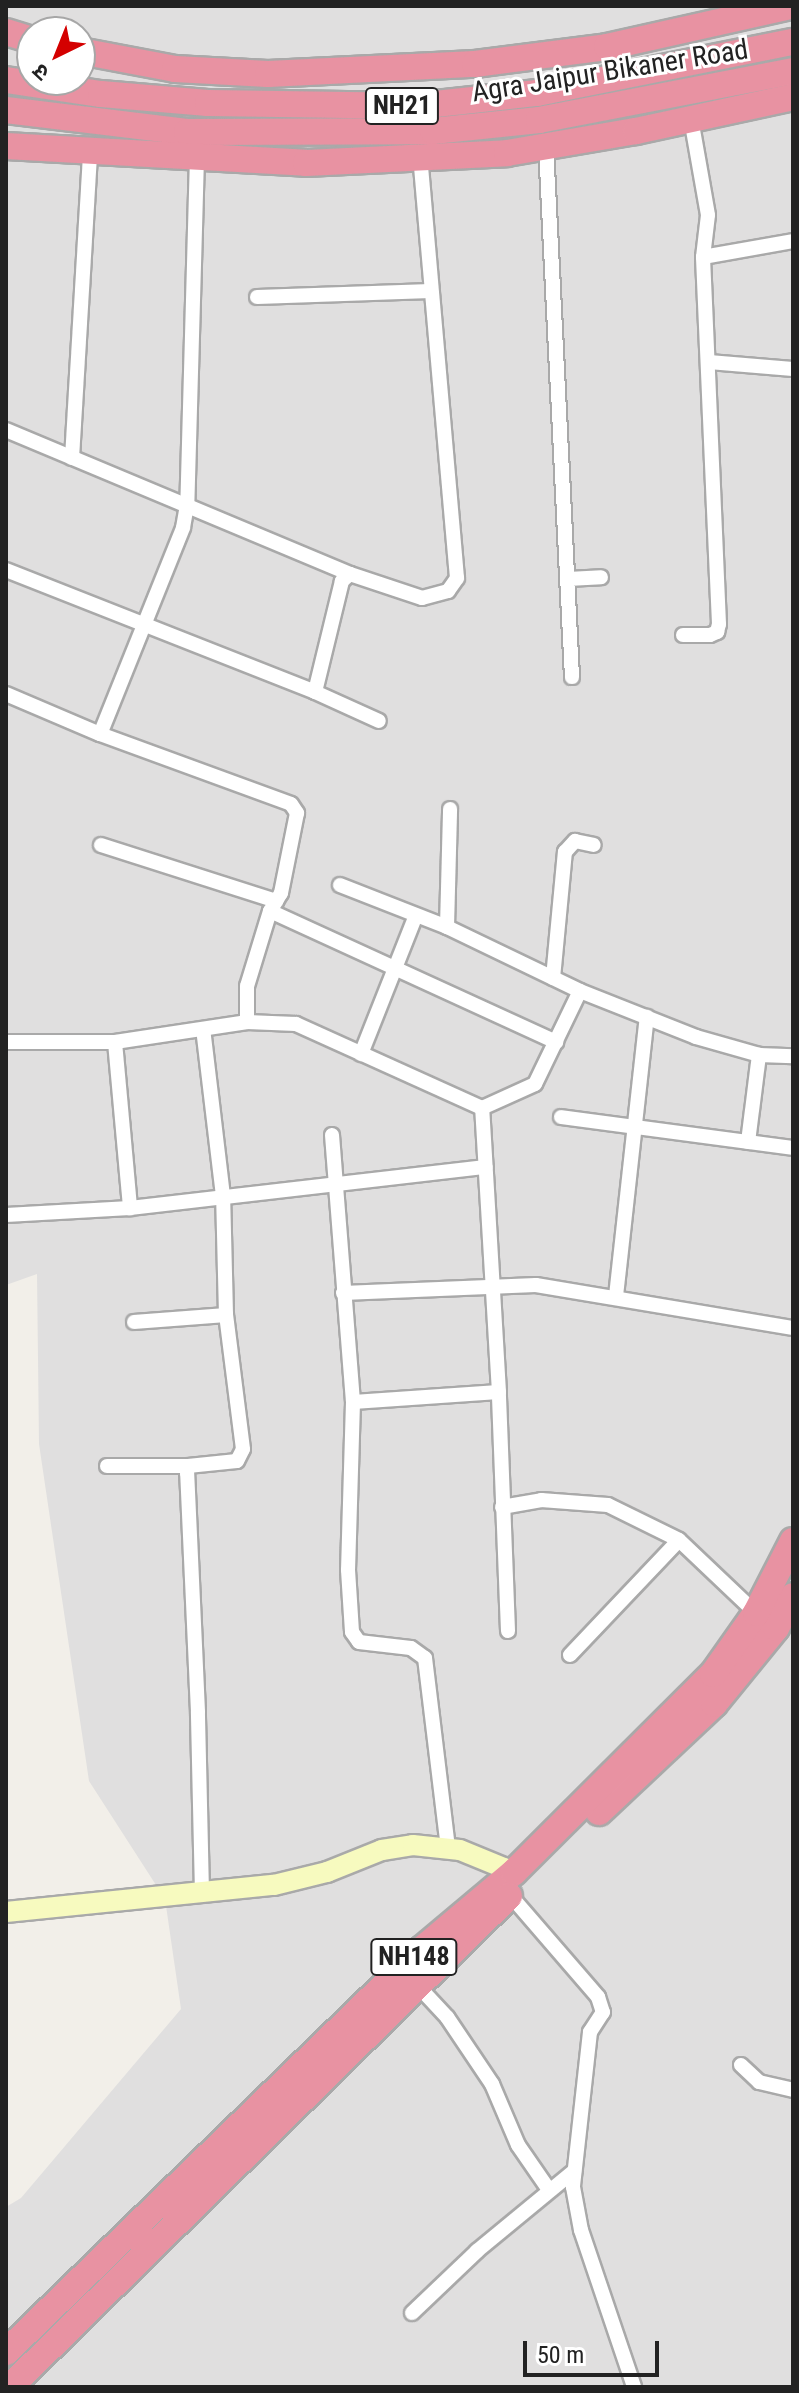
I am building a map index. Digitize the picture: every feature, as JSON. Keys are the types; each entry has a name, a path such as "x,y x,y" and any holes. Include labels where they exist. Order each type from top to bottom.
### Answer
{"highway":[{"path":"96,54 175,69 268,74 475,64 607,47 775,8"},
{"name":"Agra Jaipur Bikaner Road","path":"6,80 101,94 208,103 417,106 537,93 793,42"},
{"name":"Agra Jaipur Bikaner Road","path":"6,110 187,132 433,131 539,120 793,71"},
{"path":"6,146 306,163 507,153 793,97"},
{"name":"NH148","path":"10,2387 419,1987 512,1884 713,1674 756,1613 793,1541"},
{"name":"NH148","path":"6,2352 421,1950 512,1884 714,1704 776,1628 793,1596"}],"street":[{"path":"683,635 710,635 717,632 719,624 703,257 708,215 691,119"},
{"path":"546,146 572,677"},
{"path":"72,458 90,152"},
{"path":"100,734 183,528 187,505 197,157"},
{"path":"6,430 350,574 422,598 448,591 457,578 420,157"},
{"path":"703,257 793,241"},
{"path":"257,297 431,291"},
{"path":"709,362 793,369"},
{"path":"6,570 315,692 379,721"},
{"path":"315,692 342,581 350,574"},
{"path":"568,579 601,577"},
{"path":"6,694 100,734 291,804 297,813 281,893 273,906 247,986 247,1022"},
{"path":"447,927 450,809"},
{"path":"553,978 565,852 575,841 594,845"},
{"path":"101,845 273,906 556,1042"},
{"path":"340,885 447,927 580,991 696,1037 759,1055 793,1056"},
{"path":"361,1054 416,915"},
{"path":"6,1042 115,1042 247,1022 296,1024 482,1108 535,1084 580,991"},
{"path":"616,1296 632,1128 647,1017"},
{"path":"107,1466 188,1466 237,1461 243,1449 226,1315 223,1196 203,1029"},
{"path":"115,1042 130,1208"},
{"path":"748,1142 759,1055"},
{"path":"482,1108 494,1285 508,1631"},
{"path":"561,1117 793,1148"},
{"path":"332,1135 353,1402 348,1570 352,1632 359,1642 411,1648 425,1658 448,1849"},
{"path":"6,1215 130,1208 486,1167"},
{"path":"343,1293 536,1285 793,1328"},
{"path":"134,1322 226,1315"},
{"path":"353,1402 499,1392"},
{"path":"188,1466 202,1893"},
{"path":"502,1507 541,1500 608,1505 679,1540 756,1613"},
{"path":"570,1655 679,1540"},
{"path":"6,1912 274,1885 327,1872 382,1850 413,1845 448,1849 486,1859 512,1884 598,1997 603,2012 590,2032 574,2171 581,2230 634,2387"},
{"path":"419,1987 447,2017 492,2084 518,2145 549,2190"},
{"path":"741,2065 759,2082 793,2090"},
{"path":"412,2313 477,2251 574,2171"}],"shaded area":[{"path":"6,6 793,6 793,2387 6,2387 6,2207 21,2198 181,2009 165,1899 89,1781 39,1444 37,1274 6,1285"}]}
